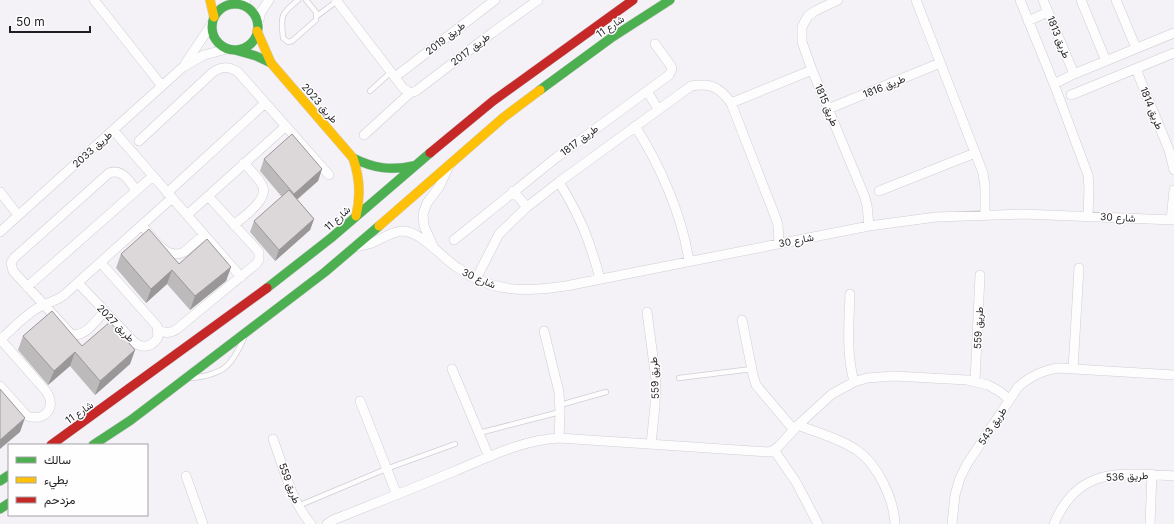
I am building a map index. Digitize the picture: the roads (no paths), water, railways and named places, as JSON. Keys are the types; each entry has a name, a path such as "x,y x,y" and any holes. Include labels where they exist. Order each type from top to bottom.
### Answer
{"street":[{"path":"94,0 162,86"},
{"path":"210,0 213,20 212,31 220,44 231,49 243,48 255,39 261,12 269,0"},
{"name":"طريق 2019","path":"393,75 495,0"},
{"name":"طريق 2017","path":"364,135 407,90 416,91 538,0"},
{"name":"شارع 11","path":"52,444 268,287 331,238 414,166 493,101 633,0"},
{"name":"شارع 11","path":"95,444 131,420 247,333 354,248 504,117 557,76 611,38 670,0"},
{"name":"طريق 1815","path":"838,0 815,10 808,16 802,27 802,42 812,70 864,195 867,205 869,226"},
{"path":"916,0 984,180 985,215"},
{"path":"1020,0 1054,84 1088,175 1088,216"},
{"name":"طريق 1813","path":"1043,0 1074,74"},
{"path":"1081,0 1106,61"},
{"path":"1116,0 1136,48"},
{"path":"213,20 218,11 238,1 253,12 258,27"},
{"path":"340,1 393,75 407,90"},
{"path":"1028,21 1048,12"},
{"name":"طريق 2033","path":"183,67 213,20"},
{"name":"طريق 2023","path":"258,27 271,63 353,158 367,166 385,170 414,166"},
{"path":"1071,95 1136,69 1158,50 1174,33"},
{"name":"طريق 1817","path":"454,240 513,191 582,138 669,75 672,69 655,44"},
{"path":"1054,84 1136,48 1174,53"},
{"name":"طريق 2033","path":"0,232 183,67 204,56 231,49"},
{"name":"طريق 2023","path":"231,49 256,56 271,63"},
{"name":"طريق 1816","path":"828,109 940,63"},
{"path":"139,141 212,73 220,68 230,68 238,72 329,175"},
{"name":"طريق 1814","path":"1136,69 1169,150 1174,170"},
{"path":"730,103 812,70"},
{"path":"476,279 499,234 528,207 559,182 658,109 691,86 702,84 714,86 724,93 730,103 775,216 778,225 779,243"},
{"path":"647,91 658,109"},
{"path":"0,386 27,416 33,418 46,414 51,403 50,396 0,340 32,311 44,304 58,300 102,263 265,103"},
{"path":"187,215 286,126"},
{"path":"635,126 656,163 677,214 685,240 689,262"},
{"path":"113,130 241,277"},
{"path":"879,191 975,153"},
{"name":"طريق 2023","path":"353,158 360,182 360,199 356,216"},
{"path":"234,225 260,201 263,195 262,184 244,163"},
{"name":"شارع 30","path":"433,248 424,226 423,214 427,203 439,187 450,165"},
{"path":"104,312 84,333 74,335 69,332 27,287 12,268 12,260 108,173 116,171 122,174 136,190"},
{"path":"27,287 153,176"},
{"path":"559,182 573,204 585,229 594,254 600,279"},
{"path":"1172,220 1174,190"},
{"path":"513,191 528,207"},
{"path":"0,192 18,215"},
{"path":"102,263 157,326 158,330 166,333 174,331 258,262 260,254 208,196"},
{"name":"شارع 30","path":"354,248 403,231 415,234 458,269 476,279 510,289 538,290 869,226 936,217 1022,214 1172,220"},
{"path":"142,225 163,250 171,253 180,254 184,252 204,235"},
{"path":"1073,369 1078,268"},
{"name":"طريق 559","path":"975,381 980,275"},
{"name":"طريق 2027","path":"78,283 104,312 138,345 146,346 153,344 158,337 158,330"},
{"path":"850,294 848,350 854,382"},
{"name":"طريق 559","path":"647,312 656,380 651,444"},
{"path":"742,320 756,385 796,427 837,440 859,451 872,466 883,483 891,502 895,524"},
{"path":"544,331 556,379 560,409 559,438"},
{"path":"452,368 489,457"},
{"name":"طريق 543","path":"952,524 955,495 966,464 1009,399 1018,387 1030,377 1043,371 1058,368 1174,375 1174,371"},
{"path":"326,524 489,457 529,442 544,439 559,438 764,452 774,450 796,427 832,394 854,382 867,378 888,376 975,381 988,385 1009,399"},
{"path":"360,402 397,495"},
{"name":"طريق 559","path":"274,439 298,506 311,524"},
{"path":"774,450 796,482 818,524"},
{"path":"1150,524 1152,474"},
{"name":"طريق 536","path":"1054,524 1060,509 1070,496 1087,483 1097,478 1113,475 1152,474 1174,476"},
{"path":"186,476 203,524"}],"lane":[{"path":"298,0 286,10 283,15 283,38 286,42 292,41 314,22 317,16 340,1"},
{"path":"306,0 316,12 317,16"},
{"path":"370,91 393,75"},
{"path":"187,378 213,375 222,371 235,358 247,333"},
{"path":"679,378 752,369"},
{"path":"479,433 560,409 606,392"},
{"path":"298,506 386,469 455,444"}]}
